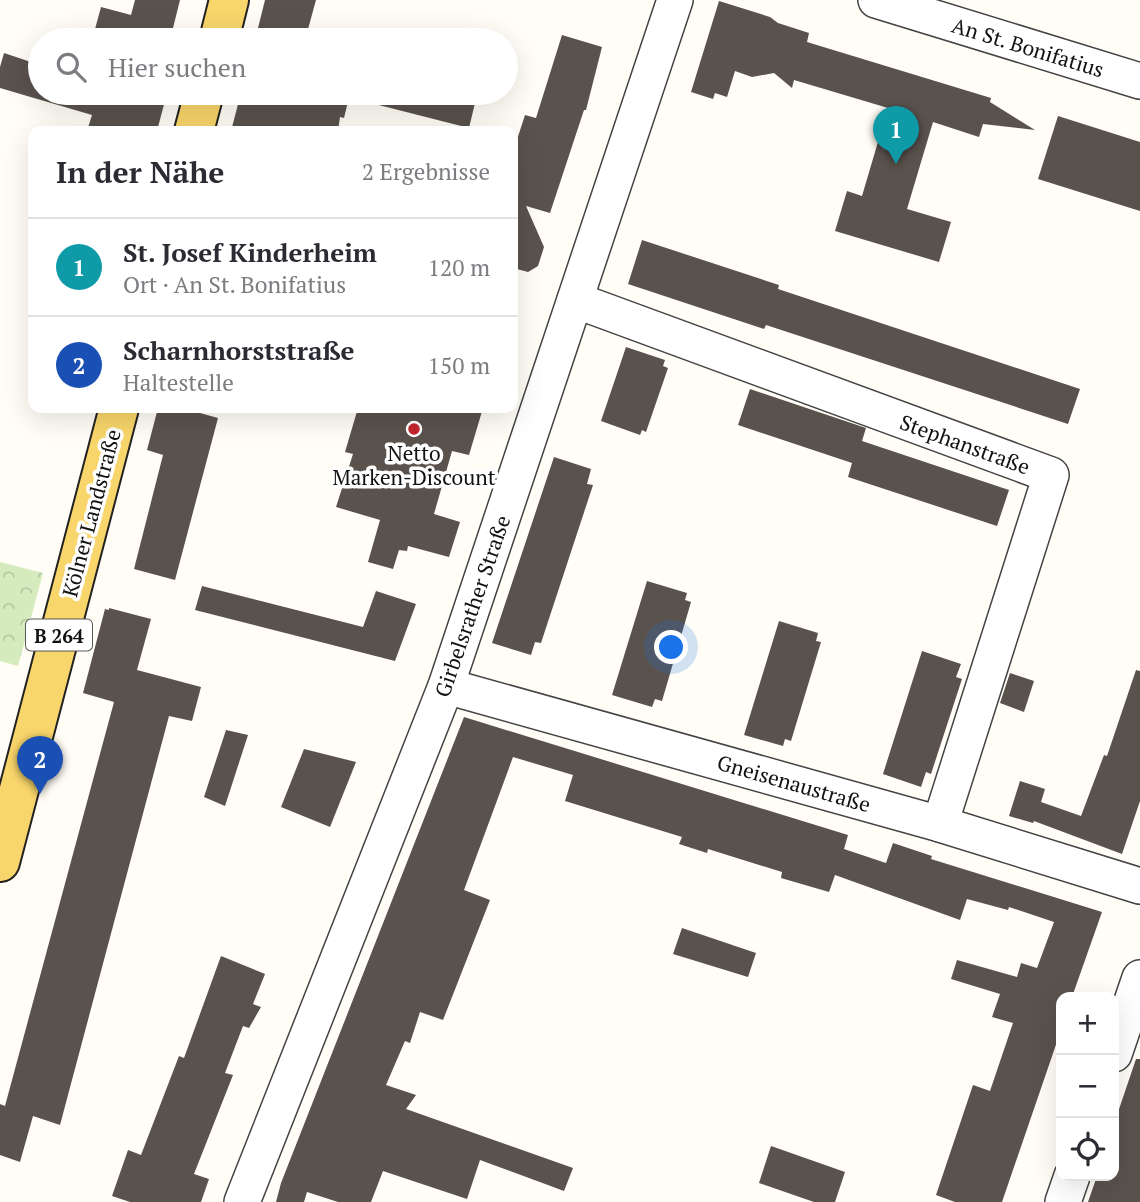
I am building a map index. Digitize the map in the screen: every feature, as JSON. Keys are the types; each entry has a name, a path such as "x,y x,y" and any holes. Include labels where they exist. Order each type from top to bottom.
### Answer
{"main road":[{"path":"222,28 229,0"},
{"path":"195,126 201,105"},
{"name":"Kölner Landstraße","path":"0,862 119,413"}],"street":[{"name":"Girbelsrather Straße","path":"243,1202 446,686 675,0"},
{"name":"An St. Bonifatius","path":"876,0 1140,81"},
{"name":"Stephanstraße","path":"575,300 1051,475 940,824"},
{"name":"Gneisenaustraße","path":"446,686 940,824 1140,886"},
{"path":"1119,1039 1140,978"},
{"path":"1063,1202 1070,1181"}],"green space":[{"path":"0,562 43,573 18,666 0,661"}],"building":[{"path":"135,0 180,0 173,28 95,28 101,7 131,15"},
{"path":"265,0 316,0 308,28 258,28"},
{"path":"719,1 809,33 807,42 991,98 990,102 1035,130 983,124 979,137 933,122 907,209 951,222 939,262 835,231 847,191 862,196 888,108 794,80 792,88 774,73 752,77 735,71 727,97 715,93 713,99 691,92"},
{"path":"562,35 602,47 586,110 550,213 526,206 544,247 538,266 528,272 518,269 518,137 525,115 536,118"},
{"path":"4,53 28,61 28,96 0,88 0,67"},
{"path":"58,105 164,105 158,126 89,126 92,115"},
{"path":"238,105 347,105 344,118 340,117 339,126 232,126"},
{"path":"379,105 475,105 469,126"},
{"path":"1058,116 1140,142 1140,211 1038,179"},
{"path":"642,240 779,285 778,289 1080,389 1068,424 766,325 764,329 628,284"},
{"path":"626,347 665,360 663,366 668,368 646,432 642,430 640,435 601,421"},
{"path":"750,389 866,428 862,441 1009,490 997,526 848,477 852,463 738,425"},
{"path":"157,413 200,413 218,418 175,580 134,569 163,455 147,450"},
{"path":"357,413 482,413 469,455 452,451 434,514 460,522 449,557 408,546 407,551 399,550 393,569 368,562 380,520 336,507 353,454 345,452"},
{"path":"554,457 591,469 587,484 593,485 541,643 535,642 531,655 492,643"},
{"path":"647,581 687,593 685,600 691,602 662,701 655,699 652,707 612,695"},
{"path":"202,586 363,627 376,591 416,604 395,661 195,610"},
{"path":"105,609 151,619 137,670 201,687 192,721 169,716 60,1125 33,1116 20,1162 0,1155 0,1104 5,1106 114,702 83,693"},
{"path":"779,621 818,633 816,641 821,642 791,741 785,739 783,746 744,735"},
{"path":"922,651 961,664 956,677 962,679 931,774 926,772 921,787 883,774"},
{"path":"1136,670 1140,671 1140,801 1122,854 1034,821 1033,823 1009,816 1020,781 1045,789 1041,802 1081,816 1104,755 1107,756"},
{"path":"1010,673 1034,681 1024,712 1000,703"},
{"path":"464,717 848,835 844,849 886,863 893,843 932,856 931,859 1102,912 1074,992 1056,992 1056,1045 1002,1202 955,1202 936,1195 973,1085 990,1091 1013,1023 992,1017 1000,994 951,979 957,960 1017,977 1021,963 1037,968 1054,922 1009,907 1008,910 967,899 960,920 835,875 829,892 781,878 782,872 708,849 707,853 679,844 682,837 565,801 573,775 513,757 464,890 490,900 443,1020 420,1012 410,1043 405,1041 386,1085 416,1095 406,1109 573,1168 564,1191 480,1160 467,1199 383,1171 371,1202 338,1202 307,1192 304,1202 276,1202 281,1183"},
{"path":"226,730 248,735 225,806 204,797"},
{"path":"304,749 356,762 330,827 281,807"},
{"path":"682,928 756,953 748,977 673,954"},
{"path":"221,956 265,974 253,1004 261,1007 249,1028 243,1026 225,1073 233,1075 194,1174 209,1179 201,1202 130,1202 112,1196 128,1150 141,1155 179,1056 184,1058"},
{"path":"1136,1059 1140,1059 1140,1202 1088,1202 1095,1181 1119,1181 1119,1109"},
{"path":"771,1146 845,1172 835,1202 814,1202 759,1183"}],"place":[{"name":"St. Josef Kinderheim","path":"896,164"},
{"name":"Netto Marken-Discount","path":"414,429"},
{"name":"Scharnhorststraße","path":"40,794"}]}
